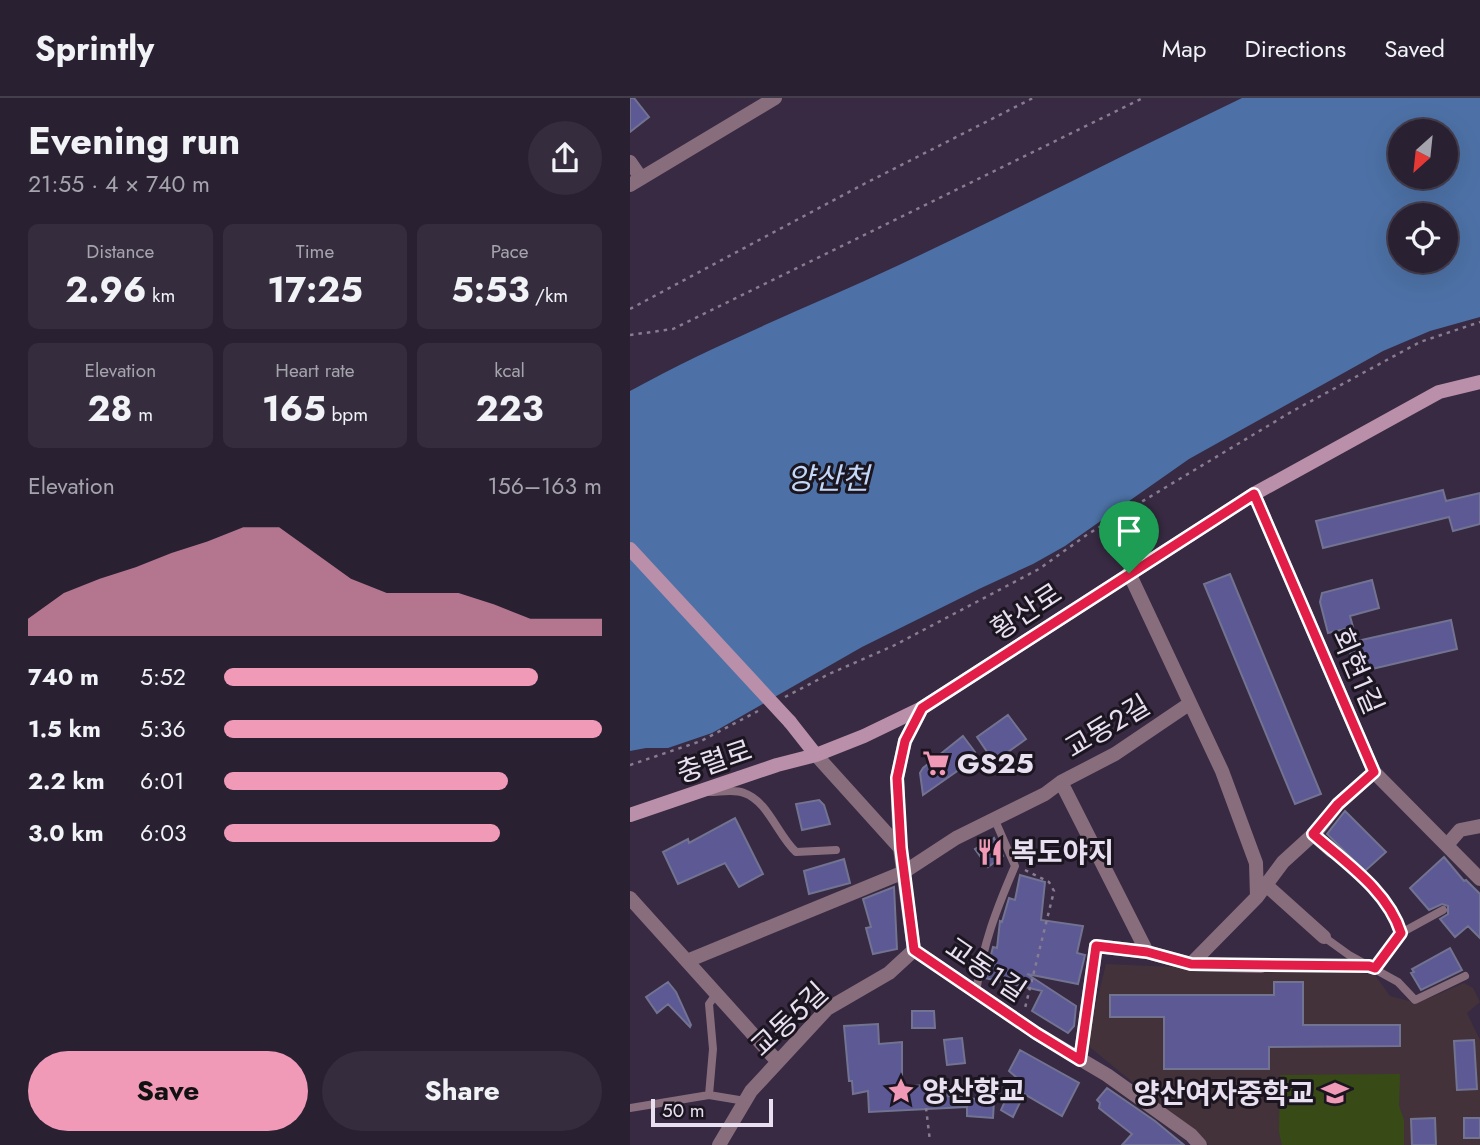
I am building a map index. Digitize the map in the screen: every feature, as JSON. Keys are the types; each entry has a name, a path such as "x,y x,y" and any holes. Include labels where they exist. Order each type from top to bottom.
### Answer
{"main road":[{"name":"황산로","path":"816,755 922,708 1254,494 1439,392 1480,382"},
{"path":"630,549 790,723 816,755"},
{"name":"충렬로","path":"630,815 777,765 816,755"}],"street":[{"path":"630,162 636,182 775,98"},
{"name":"회현1길","path":"1254,494 1374,772 1480,879"},
{"name":"교동2길","path":"1129,573 1222,771 1256,863 1257,897"},
{"name":"교동2길","path":"687,961 904,872 956,838 1045,794 1061,782 1115,754 1189,704"},
{"name":"교동1길","path":"922,708 905,741 897,769 901,848 914,950 1036,1033 1107,1075 1191,1135 1200,1145"},
{"path":"816,755 901,848"},
{"path":"1191,964 1257,897 1283,862 1313,834 1338,804 1374,772"},
{"path":"1061,782 1147,952"},
{"path":"1447,845 1460,831 1480,826"},
{"path":"1313,834 1332,851"},
{"path":"1266,885 1324,937"},
{"path":"630,898 776,1061"},
{"path":"1080,1060 1096,946 1147,952 1191,964 1261,967"},
{"name":"교동5길","path":"719,1145 745,1101 776,1061 827,1009 889,973 914,950"}],"lane":[{"path":"700,792 743,792 759,803 796,852 836,850"},
{"path":"976,992 980,961 990,925 1016,866 994,818"},
{"path":"1332,851 1375,890 1396,916 1401,933"},
{"path":"1261,967 1372,967 1401,933 1443,911"},
{"path":"1324,937 1349,955 1398,982 1415,1000 1465,976"},
{"path":"709,1095 713,1049 709,1004 717,993"},
{"path":"630,1108 709,1095 745,1101"}],"path":[{"path":"630,309 864,184 1033,98"},
{"path":"630,335 673,328 1143,98"},
{"path":"782,699 829,674 893,646 1039,569 1088,534 1291,412 1420,342 1480,322"},
{"path":"630,765 701,741 759,711"},
{"path":"1016,866 1049,882 1054,891 1025,1009"},
{"path":"926,1108 930,1141"}],"shaded area":[{"path":"1106,964 1351,972 1375,975 1390,996 1413,1002 1464,983 1473,988 1480,1002 1467,1013 1480,1040 1480,1145 1209,1145 1086,1044"}],"green space":[{"name":"양산여자중학교","path":"1400,1074 1399,1106 1404,1120 1404,1145 1282,1145 1279,1132 1280,1075"}],"water":[{"name":"양산천","path":"1242,98 1480,98 1480,317 1430,331 1383,351 1189,459 1065,546 862,647 712,733 668,748 630,751 630,391 730,341 942,245"}],"building":[{"path":"630,98 634,98 649,117 630,132"},
{"path":"1443,490 1446,501 1480,493 1480,524 1453,531 1449,517 1323,548 1316,521"},
{"path":"1230,574 1321,794 1295,804 1204,584"},
{"path":"1372,580 1379,608 1350,616 1353,627 1328,633 1320,602 1322,593"},
{"path":"1451,620 1457,649 1355,673 1348,643"},
{"path":"1008,715 1026,739 994,762 977,737"},
{"path":"963,736 975,752 963,761 963,767 923,795 920,773 923,768"},
{"path":"819,800 824,805 830,824 802,830 796,804"},
{"path":"1345,811 1386,852 1365,871 1327,834"},
{"path":"735,818 763,874 739,887 725,863 678,884 663,852 688,839 689,843"},
{"name":"복도야지","path":"994,838 1003,856 988,867 975,849"},
{"path":"1444,857 1464,881 1480,894 1480,938 1468,926 1455,937 1440,919 1448,914 1448,906 1442,904 1429,910 1410,888"},
{"path":"844,859 850,883 809,894 804,871"},
{"path":"1020,875 1045,882 1041,920 1083,926 1077,953 1085,955 1078,984 1027,974 1076,1006 1074,1026 1068,1033 1032,1011 1042,991 985,978 993,947 997,948 1000,921 1002,922 1009,898 1015,900"},
{"path":"894,887 897,949 873,954 866,928 871,927 863,899"},
{"path":"1450,948 1462,970 1421,990 1411,973 1414,972 1412,969"},
{"path":"668,982 676,992 690,1027 668,1004 657,1013 646,997"},
{"path":"1274,982 1303,982 1303,1025 1400,1025 1400,1046 1269,1047 1269,1069 1164,1069 1164,1017 1110,1017 1110,995 1274,995"},
{"path":"912,1011 934,1011 935,1028 912,1028"},
{"path":"878,1024 879,1044 902,1042 902,1087 948,1083 948,1096 994,1101 993,1118 967,1116 967,1107 869,1112 868,1091 853,1094 852,1081 849,1081 844,1026"},
{"path":"962,1038 965,1063 947,1065 944,1040"},
{"path":"1474,1040 1477,1089 1457,1090 1454,1041"},
{"path":"1020,1050 1079,1083 1062,1116 1024,1094 1013,1117 1001,1110 1016,1077 1009,1071"},
{"path":"1107,1088 1184,1145 1122,1145 1132,1134 1099,1108 1100,1103 1097,1100"},
{"path":"1435,1118 1436,1145 1412,1145 1411,1119"},
{"path":"1464,1118 1480,1118 1480,1138 1464,1138"}],"place":[{"name":"GS25","path":"936,763"},
{"name":"복도야지","path":"990,852"},
{"name":"양산향교","path":"901,1091"},
{"name":"양산여자중학교","path":"1335,1093"}],"route":[{"path":"1254,494 1374,772 1338,804 1313,834 1375,890 1396,916 1401,933 1375,968 1191,964 1147,952 1096,946 1080,1060 914,950 901,848 897,769 905,741 922,708 1129,573 1254,494"}]}
